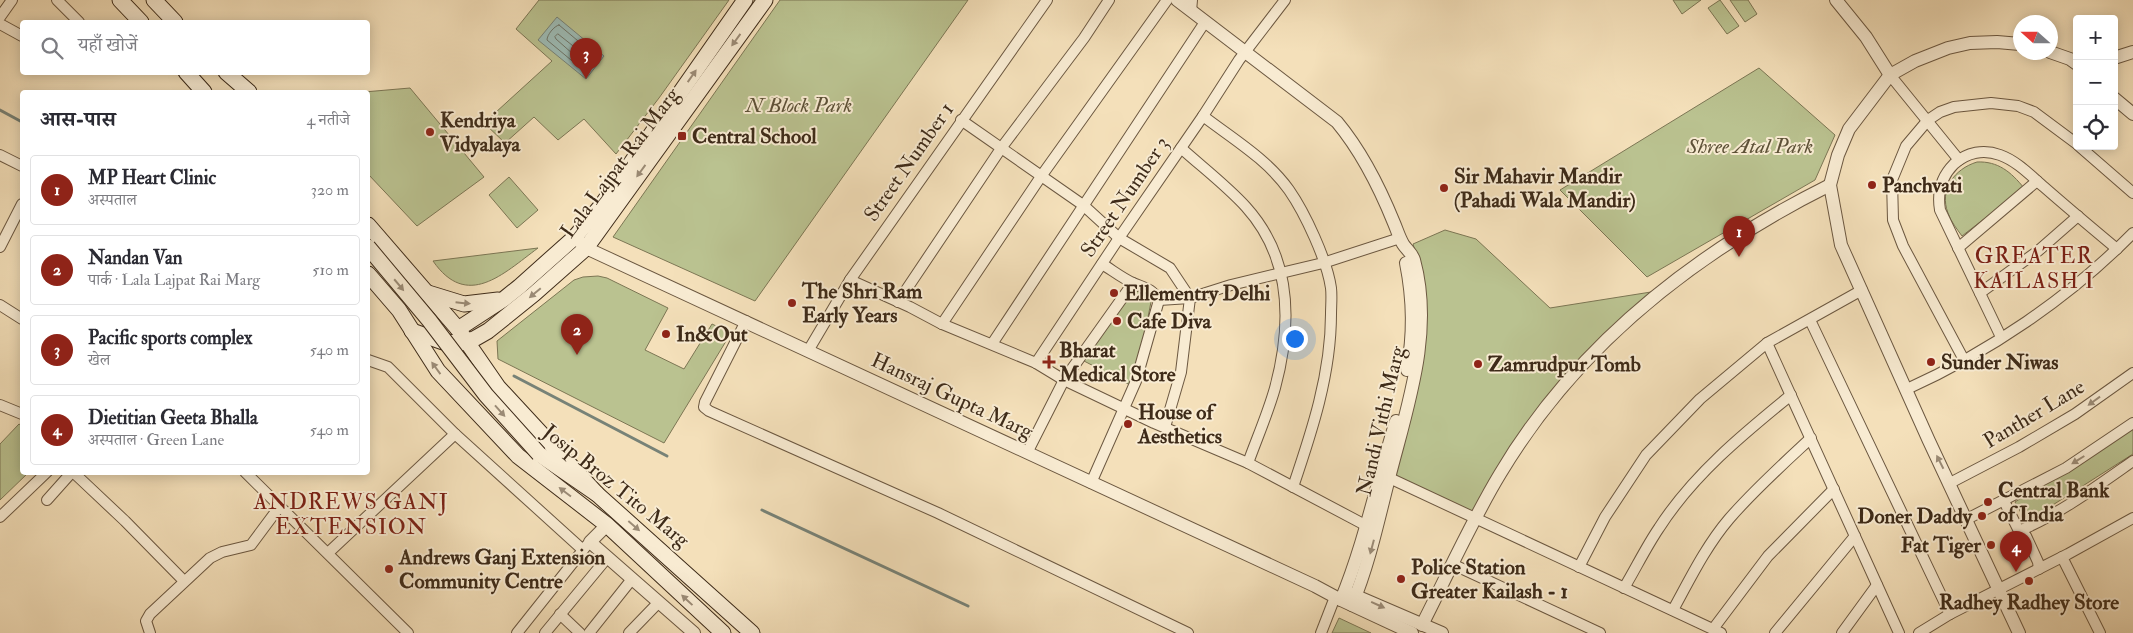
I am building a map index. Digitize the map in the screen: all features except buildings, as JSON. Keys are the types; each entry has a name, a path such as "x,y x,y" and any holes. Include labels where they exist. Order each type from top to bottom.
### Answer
{"main road":[{"path":"120,0 139,20"},
{"path":"154,0 173,20"},
{"name":"Lala Lajpat Rai Marg","path":"458,329 504,299 575,237 601,206 745,0"},
{"name":"Lala Lajpat Rai Marg","path":"466,342 488,331 586,248 765,0"},
{"path":"189,75 202,90"},
{"path":"222,75 234,90"},
{"path":"229,75 247,90"},
{"path":"370,226 424,292 458,329 498,387 598,494"},
{"name":"Josip Broz Tito Marg","path":"370,249 429,320 486,395 539,454 598,494 752,633"},
{"name":"Josip Broz Tito Marg","path":"370,276 399,310 438,371 518,456 607,525 723,633"},
{"path":"424,292 464,304 504,299"},
{"path":"412,331 443,342 466,342"},
{"path":"483,365 481,351 483,340 488,331"},
{"path":"454,389 483,365"}],"street":[{"path":"0,16 12,0"},
{"path":"56,0 77,20"},
{"name":"Street Number 1","path":"808,350 850,280 1047,0"},
{"path":"898,302 1002,147 1084,38 1109,0"},
{"path":"942,324 1042,176 1167,0"},
{"name":"Nandi Vithi Marg","path":"1177,0 1192,5 1205,22 1337,122 1355,144 1370,171 1402,242 1413,256 1418,281 1420,332 1414,381 1346,598"},
{"name":"Street Number 3","path":"1036,363 1245,51 1285,0"},
{"path":"1836,0 1866,37 1890,75 1960,160"},
{"path":"992,344 1205,22"},
{"path":"0,24 20,35"},
{"path":"2013,43 1970,43 1948,48 1915,61 1890,75 1849,129 1838,155 1830,184 1841,245 1907,389 1929,442 1950,483 2019,633"},
{"path":"2118,57 2133,52"},
{"path":"2058,55 2073,60"},
{"path":"2118,101 2133,114"},
{"path":"1964,360 1903,246 1893,220 1892,180 1906,146 1928,120 1940,112 1971,104 1991,103 2018,106 2034,112 2073,141"},
{"path":"1203,116 1254,153 1289,190 1307,221 1331,288 1331,337 1316,422 1293,487"},
{"path":"961,120 1084,205 1119,238 1170,268 1190,298 1181,372 1165,427"},
{"path":"1181,148 1246,207 1271,245 1282,273 1286,331 1275,388 1248,463"},
{"path":"2084,150 2133,193"},
{"path":"2001,337 1940,210 1938,193 1943,178 1960,160 1980,152 1991,152 2014,162 2117,250"},
{"path":"0,155 20,165"},
{"path":"1958,248 2037,182"},
{"path":"1422,625 1475,518 1520,442 1564,384 1592,353 1653,295 1726,243 1830,184"},
{"path":"0,247 20,208"},
{"path":"1980,293 2038,251 2078,216"},
{"path":"1907,389 1964,360 2060,298 2133,234"},
{"name":"Hansraj Gupta Marg","path":"575,237 586,248 1315,586 1442,633"},
{"path":"1159,300 1190,298 1231,285 1402,242"},
{"path":"1102,264 1133,283 1143,285 1152,291 1159,300"},
{"path":"850,280 942,324 1036,363 1064,380 1248,463 1367,526"},
{"path":"1028,453 1064,380 1133,283"},
{"path":"1579,567 1604,517 1646,455 1700,399 1768,343 1862,290"},
{"path":"1091,483 1136,381 1159,300"},
{"path":"0,305 20,318"},
{"path":"1810,320 1950,614"},
{"path":"746,321 704,402 704,407 709,411 938,513 1188,633"},
{"path":"1768,343 1899,633"},
{"path":"370,361 388,366 455,434 586,546 607,558 659,602 686,631"},
{"name":"Panther Lane","path":"1950,483 2019,447 2075,414 2133,373"},
{"path":"1624,588 1659,528 1681,498 1713,462 1751,427 1791,395"},
{"path":"0,405 20,413"},
{"path":"1966,519 2066,468 2133,423"},
{"path":"328,553 455,434"},
{"path":"1673,610 1703,555 1728,520 1755,490 1810,438"},
{"path":"2019,531 2041,522 2072,504 2133,461"},
{"path":"0,517 43,475"},
{"path":"47,500 70,475"},
{"path":"76,475 184,581"},
{"path":"248,475 408,633"},
{"path":"1384,475 1717,631 1768,556 1834,489"},
{"name":"Nandi Vithi Marg","path":"1346,598 1369,558 1384,475"},
{"path":"2004,501 2019,531 2026,536 2038,562 2039,569"},
{"path":"150,633 146,621 150,614 210,558 222,552 251,545 280,506"},
{"path":"1919,633 1950,614 2062,557 2133,518"},
{"path":"517,633 586,546 607,525"},
{"path":"1775,633 1855,536"},
{"path":"2062,557 2100,633"},
{"path":"545,633 607,558"},
{"path":"1452,564 1600,633"},
{"path":"589,633 632,579"},
{"path":"1842,633 1877,585"},
{"path":"1321,633 1346,598"},
{"name":"Hansraj Gupta Marg","path":"1346,598 1412,633"},
{"path":"630,633 659,602"},
{"path":"560,614 580,633"}],"green space":[{"path":"539,0 729,0 659,98 616,154 584,119 558,140 534,117 505,143 484,123 552,61 516,29"},
{"name":"N Block Park","path":"780,0 968,0 755,301 613,237"},
{"path":"1673,0 1701,0 1682,14"},
{"path":"1720,0 1739,26 1727,34 1708,8"},
{"path":"1730,0 1748,0 1757,14 1745,22"},
{"name":"Shree Atal Park","path":"1759,68 1835,135 1815,180 1647,277 1560,190"},
{"path":"410,88 484,177 417,226 370,176 370,91"},
{"path":"1977,162 1991,163 2004,169 2024,188 1962,236 1949,216 1946,204 1947,189 1955,175"},
{"path":"509,177 538,210 517,228 489,195"},
{"path":"1445,230 1476,239 1550,308 1651,292 1558,383 1474,513 1392,476 1424,282 1413,244"},
{"path":"538,248 498,276 485,283 472,285 459,283 446,276 433,261"},
{"path":"598,276 607,278 668,308 645,350 684,369 712,324 731,333 664,443 498,359 497,341 574,280"},
{"path":"1132,291 1143,294 1151,302 1134,387 1084,361"},
{"path":"20,425 20,475 26,475 0,500 0,444"},
{"path":"2133,427 2133,454 2026,522 2015,502"},
{"path":"1339,618 1371,633 1332,633"}],"water":[{"path":"557,17 604,56 586,79 538,40"}],"waterway":[{"path":"0,110 20,121"},
{"path":"514,376 667,456"},
{"path":"762,510 968,606"}],"place":[{"name":"Pacific sports complex","path":"586,79"},
{"name":"Kendriya Vidyalaya","path":"430,132"},
{"name":"Central School","path":"682,136"},
{"name":"Panchvati","path":"1872,185"},
{"name":"Sir Mahavir Mandir (Pahadi Wala Mandir)","path":"1444,188"},
{"name":"MP Heart Clinic","path":"1739,257"},
{"name":"Ellementry Delhi","path":"1114,293"},
{"name":"The Shri Ram Early Years","path":"792,303"},
{"name":"Cafe Diva","path":"1117,321"},
{"name":"In&Out","path":"666,334"},
{"name":"Nandan Van","path":"577,355"},
{"name":"Bharat Medical Store","path":"1049,362"},
{"name":"Sunder Niwas","path":"1931,362"},
{"name":"Zamrudpur Tomb","path":"1478,364"},
{"name":"House of Aesthetics","path":"1128,424"},
{"name":"Central Bank of India","path":"1988,502"},
{"name":"Doner Daddy","path":"1982,516"},
{"name":"Fat Tiger","path":"1991,545"},
{"name":"Andrews Ganj Extension Community Centre","path":"389,569"},
{"name":"Dietitian Geeta Bhalla","path":"2016,572"},
{"name":"Police Station Greater Kailash - 1","path":"1401,579"},
{"name":"Radhey Radhey Store","path":"2029,581"}],"district":[{"name":"GREATER KAILASH I","path":"2034,268"},
{"name":"ANDREWS GANJ EXTENSION","path":"351,514"}]}
